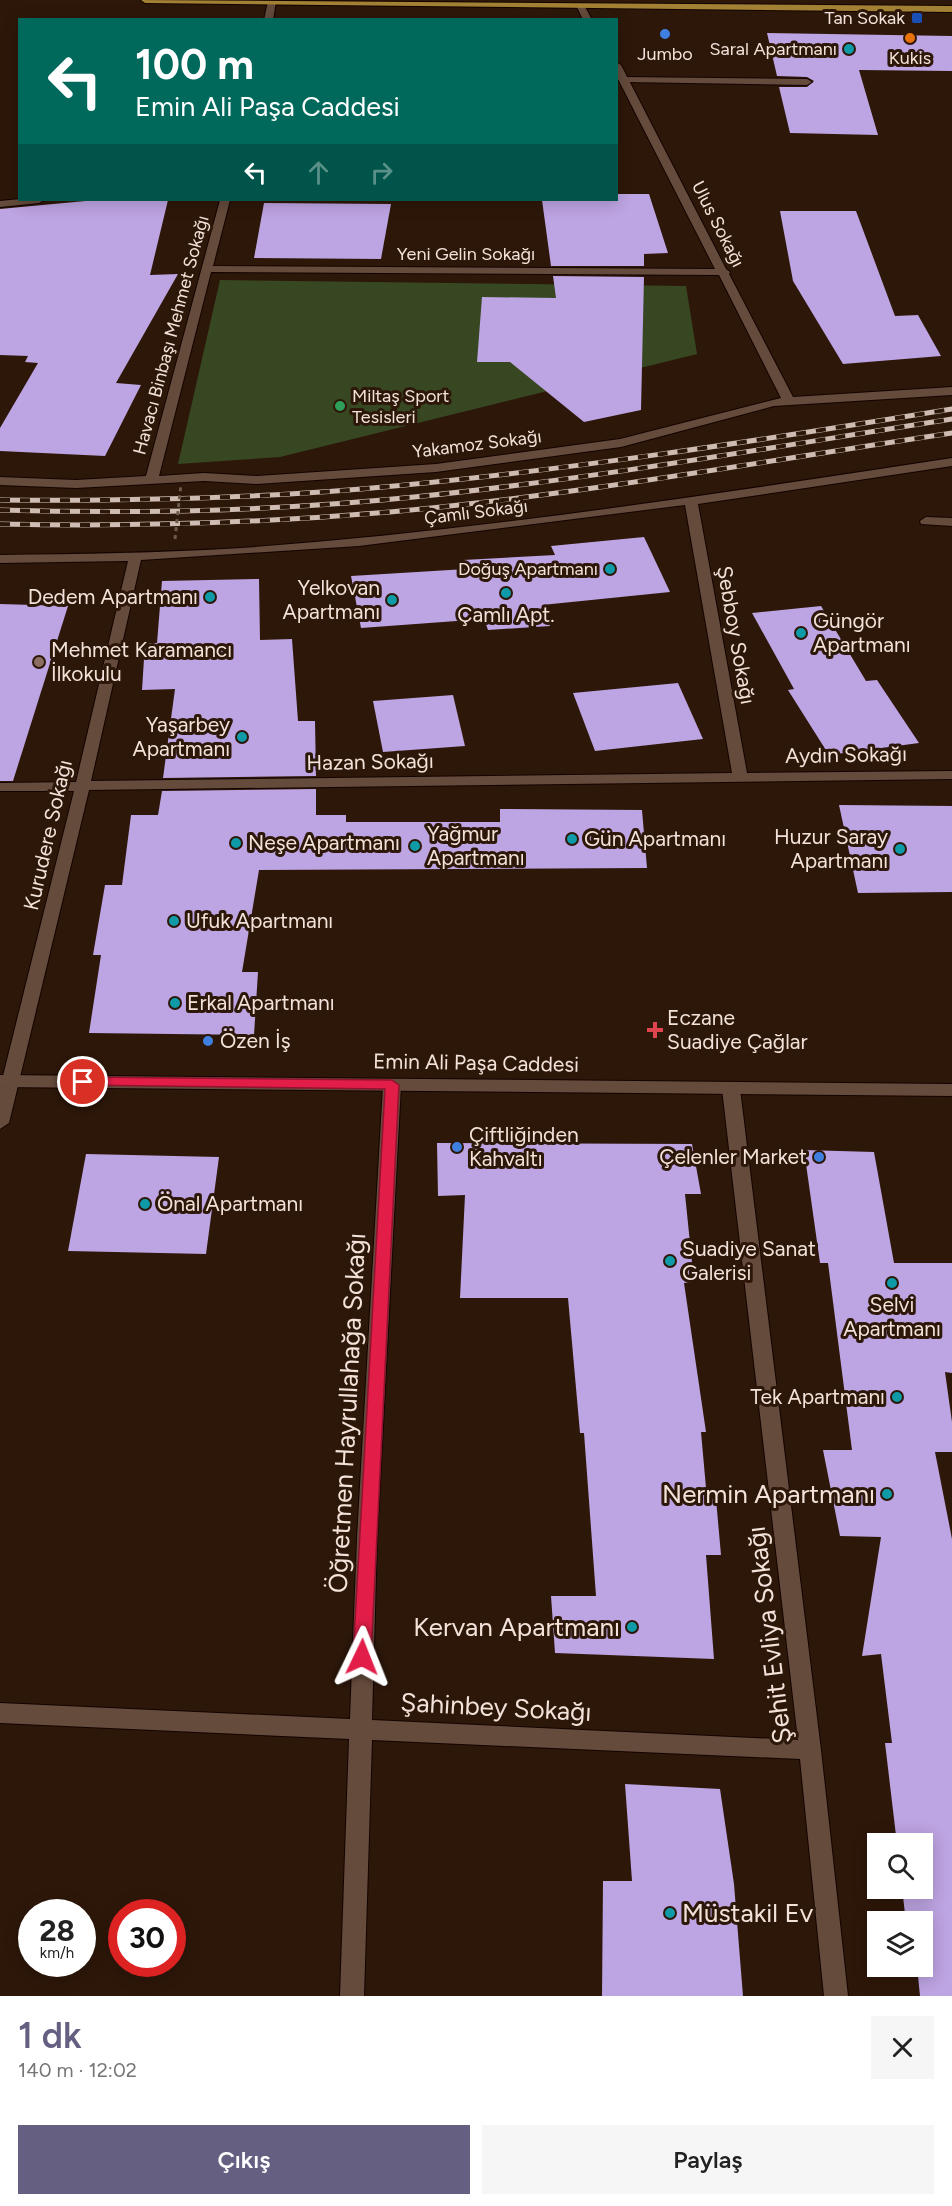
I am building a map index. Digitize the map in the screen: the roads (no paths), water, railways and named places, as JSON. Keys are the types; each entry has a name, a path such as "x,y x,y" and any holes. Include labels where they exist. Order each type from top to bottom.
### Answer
{"main road":[{"path":"145,0 581,7 653,4 952,9"}],"street":[{"path":"268,18 272,2"},
{"path":"581,7 587,18"},
{"path":"623,82 807,82"},
{"name":"Ulus Sokağı","path":"623,82 725,272 788,400"},
{"path":"0,204 29,201"},
{"name":"Havacı Binbaşı Mehmet Sokağı","path":"152,479 225,201"},
{"name":"Yeni Gelin Sokağı","path":"207,268 725,272"},
{"name":"Yakamoz Sokağı","path":"0,481 76,484 204,477 257,480 472,464 621,443 746,407 788,400 952,390"},
{"name":"Çamlı Sokağı","path":"0,559 135,557 395,540 520,525 952,462"},
{"name":"Şebboy Sokağı","path":"691,501 740,777"},
{"path":"926,521 952,522"},
{"name":"Kurudere Sokağı","path":"0,1123 6,1081 82,788 135,557"},
{"name":"Aydın Sokağı","path":"740,777 952,776"},
{"name":"Hazan Sokağı","path":"0,787 82,788 740,777"},
{"name":"Emin Ali Paşa Caddesi","path":"6,1081 952,1090"},
{"name":"Öğretmen Hayrullahağa Sokağı","path":"352,1996 367,1526 392,1085"},
{"name":"Şehit Evliya Sokağı","path":"731,1089 810,1750 836,1996"},
{"name":"Şahinbey Sokağı","path":"0,1713 810,1750"}],"railway":[{"path":"0,500 226,497 435,482 657,455 952,409"},
{"path":"0,510 104,512 207,510 362,502 481,490 616,472 952,419"},
{"path":"0,524 195,523 390,512 601,487 952,433"}],"place":[{"name":"Tan Sokak","path":"917,18"},
{"name":"Jumbo","path":"665,34"},
{"name":"Kukis","path":"910,38"},
{"name":"Saral Apartmanı","path":"849,49"},
{"name":"Miltaş Sport Tesisleri","path":"340,406"},
{"name":"Doğuş Apartmanı","path":"610,569"},
{"name":"Çamlı Apt.","path":"506,593"},
{"name":"Dedem Apartmanı","path":"210,597"},
{"name":"Yelkovan Apartmanı","path":"392,600"},
{"name":"Güngör Apartmanı","path":"801,633"},
{"name":"Mehmet Karamancı İlkokulu","path":"39,662"},
{"name":"Yaşarbey Apartmanı","path":"242,737"},
{"name":"Gün Apartmanı","path":"572,839"},
{"name":"Neşe Apartmanı","path":"236,843"},
{"name":"Yağmur Apartmanı","path":"415,846"},
{"name":"Huzur Saray Apartmanı","path":"900,849"},
{"name":"Ufuk Apartmanı","path":"174,921"},
{"name":"Erkal Apartmanı","path":"175,1003"},
{"name":"Eczane Suadiye Çağlar","path":"655,1030"},
{"name":"Özen İş","path":"208,1041"},
{"name":"Çiftliğinden Kahvaltı","path":"457,1147"},
{"name":"Çelenler Market","path":"819,1157"},
{"name":"Önal Apartmanı","path":"145,1204"},
{"name":"Suadiye Sanat Galerisi","path":"670,1261"},
{"name":"Selvi Apartmanı","path":"892,1283"},
{"name":"Tek Apartmanı","path":"897,1397"},
{"name":"Nermin Apartmanı","path":"887,1494"},
{"name":"Kervan Apartmanı","path":"632,1627"},
{"name":"Müstakil Ev","path":"670,1913"}]}
